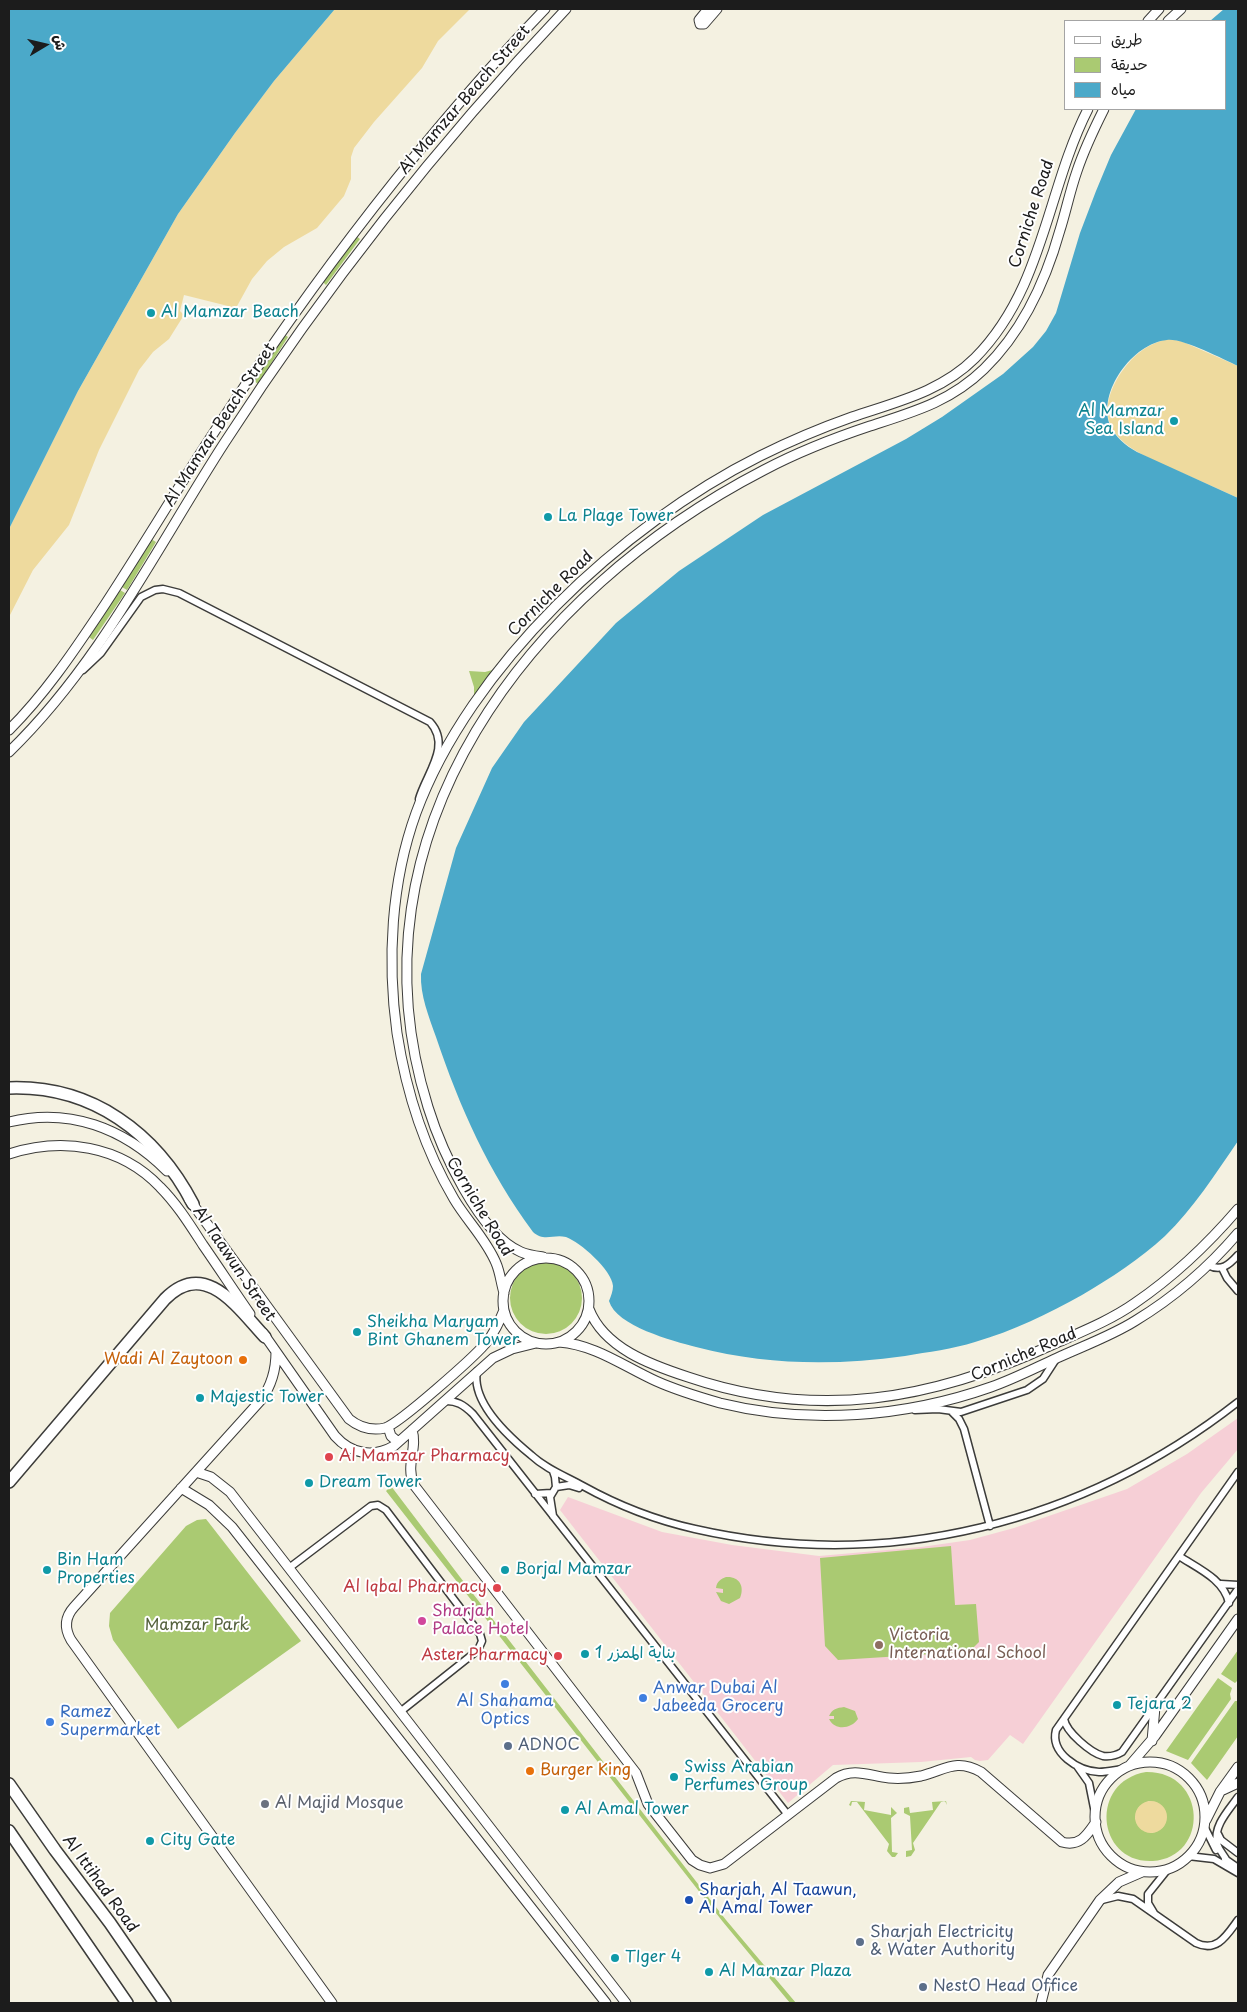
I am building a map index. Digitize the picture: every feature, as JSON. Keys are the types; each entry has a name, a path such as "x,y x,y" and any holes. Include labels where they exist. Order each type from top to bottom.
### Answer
{"highway":[{"path":"9,1088 37,1089 57,1093 85,1101 112,1114 157,1150 170,1165 193,1204"},
{"path":"9,1482 164,1299 179,1287 198,1284 216,1288 231,1300 265,1337"},
{"name":"Al Ittihad Road","path":"9,1784 55,1850 110,1923 165,2003"},
{"path":"9,1830 127,2003"}],"street":[{"name":"Al Mamzar Beach Street","path":"9,730 42,694 79,644 208,441 284,327 331,262 430,136 493,63 545,9"},
{"name":"Al Mamzar Beach Street","path":"9,752 54,704 118,616 225,441 333,286 442,146 505,73 566,9"},
{"path":"708,9 699,20 700,24 704,24 717,9"},
{"path":"1149,20 1160,9"},
{"path":"1169,20 1181,9"},
{"name":"Corniche Road","path":"504,1293 498,1266 492,1254 455,1201 429,1150 414,1109 401,1054 395,1009 393,941 401,875 416,814 436,770 459,729 509,659 560,602 594,570 635,536 695,493 738,468 826,427 927,391 944,382 974,359 998,330 1032,269 1044,236 1066,160 1088,110"},
{"name":"Corniche Road","path":"543,1257 517,1250 498,1236 474,1205 456,1174 435,1128 424,1094 414,1052 407,981 412,902 425,840 459,758 493,704 545,639 602,582 654,539 723,493 766,469 844,436 930,407 960,389 982,372 1009,340 1038,291 1057,242 1078,167 1104,110"},
{"path":"76,675 90,665 101,653 141,597 155,590 171,590 179,593 430,722 439,736 440,748 421,790 416,814"},
{"name":"Al Taawun Street","path":"9,1122 27,1118 55,1117 76,1119 106,1128 139,1146 171,1175 349,1419 358,1425 370,1429 388,1427"},
{"name":"Al Taawun Street","path":"9,1154 48,1145 92,1148 122,1159 148,1175 180,1210 265,1337 335,1436 345,1446 362,1453 374,1453 384,1450 398,1442 488,1362 505,1352 536,1343"},
{"name":"Corniche Road","path":"588,1309 598,1328 611,1341 652,1363 702,1382 747,1393 792,1399 840,1400 882,1397 923,1391 967,1379 1010,1364 1076,1334 1134,1304 1208,1242 1238,1209"},
{"name":"Corniche Road","path":"559,1342 585,1346 669,1386 697,1396 744,1408 791,1413 839,1415 903,1409 978,1392 1014,1378 1136,1321 1171,1296 1208,1265 1238,1233"},
{"path":"1208,1242 1219,1253 1229,1249 1238,1241"},
{"path":"1208,1265 1222,1268 1238,1255"},
{"path":"543,1257 562,1260 578,1272 588,1289 588,1309 580,1327 571,1336 559,1342 548,1344 536,1343 517,1333 510,1325 504,1310 504,1293 508,1280 520,1266 531,1260 543,1257"},
{"path":"1222,1268 1227,1278 1238,1291"},
{"path":"398,1442 391,1436 388,1427 397,1422 477,1352 494,1331 504,1310"},
{"path":"276,1352 274,1374 266,1394 70,1611 66,1622 71,1640 332,2003"},
{"path":"903,1409 938,1409 952,1412 969,1410 1033,1387 1043,1379 1056,1359"},
{"path":"477,1371 477,1390 491,1414 522,1448 553,1471 590,1490 630,1510 662,1521 716,1534 760,1541 816,1544 877,1544 925,1539 990,1526 1056,1504 1119,1477 1186,1439 1238,1402"},
{"path":"444,1401 457,1402 468,1409 788,1815"},
{"path":"964,1429 965,1419 969,1410"},
{"path":"952,1412 964,1429 990,1526"},
{"path":"412,1430 410,1471 414,1485 636,1773 648,1804 692,1860 710,1868 724,1864 836,1778 846,1773 860,1772 888,1778 910,1778 958,1765 974,1768 1062,1842 1070,1844 1081,1841 1095,1818 1102,1791 1111,1778 1126,1768 1152,1741 1238,1619"},
{"path":"553,1471 556,1487"},
{"path":"196,1472 211,1477 230,1492 626,2003"},
{"path":"1237,1870 1214,1847 1204,1824 1202,1798 1194,1784 1182,1772 1160,1763 1144,1762 1126,1768 1098,1772 1074,1763 1060,1753 1055,1744 1055,1733 1238,1472"},
{"path":"554,1519 550,1505 551,1493 556,1487 569,1485 590,1490"},
{"path":"182,1488 209,1505 232,1528 606,2003"},
{"path":"535,1494 551,1493"},
{"path":"289,1568 371,1506 378,1505 386,1510 480,1634 482,1641 478,1650 400,1712"},
{"path":"1179,1556 1221,1584 1229,1603"},
{"path":"1221,1584 1238,1585"},
{"path":"1064,1719 1065,1726 1072,1735 1096,1753 1110,1756 1118,1754 1126,1748 1238,1589"},
{"path":"1152,1741 1155,1707"},
{"path":"1074,1763 1089,1783 1101,1842 1110,1854 1122,1864 1144,1871"},
{"path":"1156,1916 1148,1903 1148,1894 1168,1869 1188,1856 1197,1845 1204,1824 1220,1792 1238,1766"},
{"path":"1220,1792 1238,1783"},
{"path":"1228,1860 1217,1844 1217,1833 1223,1818 1238,1797"},
{"path":"1217,1833 1221,1840 1238,1853"},
{"path":"1188,1856 1214,1860 1237,1870"},
{"path":"1041,2003 1048,1975 1100,1900 1119,1882 1144,1871 1168,1869"},
{"path":"1100,1900 1118,1896 1128,1897 1196,1943 1208,1946 1221,1942 1238,1920"}],"shaded area":[{"name":"Victoria International School","path":"1238,1418 1238,1449 1201,1493 1023,1744 1010,1735 988,1760 980,1761 971,1757 921,1762 833,1765 788,1803 560,1510 568,1497 662,1532 732,1545 819,1556 921,1547 970,1540 1014,1528 1127,1489 1187,1454"}],"green space":[{"path":"356,236 360,239 326,285 323,282"},
{"path":"284,334 288,337 258,384 254,381"},
{"path":"151,539 156,542 127,590 122,587"},
{"path":"120,590 125,593 93,640 89,637"},
{"path":"496,669 474,697 474,687 469,671 485,672"},
{"path":"546,1262 566,1268 576,1278 582,1298 576,1318 566,1328 546,1334 526,1328 516,1318 510,1298 516,1278 526,1268"},
{"path":"391,1486 726,1920 796,2003 790,2003 723,1922 386,1491"},
{"name":"Mamzar Park","path":"206,1519 301,1641 178,1729 113,1640 109,1626 110,1613 186,1526 197,1520"},
{"path":"951,1546 955,1605 976,1604 979,1642 971,1650 965,1652 838,1660 825,1646 820,1558"},
{"path":"726,1577 737,1580 742,1590 740,1598 729,1604 721,1601 716,1592 723,1593 723,1589 716,1588 717,1584"},
{"path":"1238,1650 1238,1680 1235,1683 1221,1674"},
{"path":"1218,1678 1232,1688 1231,1699 1188,1760 1166,1751"},
{"path":"1235,1701 1238,1701 1238,1736 1207,1780 1191,1763"},
{"path":"844,1707 855,1711 858,1719 847,1727 839,1727 829,1719 834,1719 834,1716 829,1716 835,1709"},
{"path":"1146,1772 1166,1775 1181,1785 1190,1799 1194,1815 1192,1831 1185,1845 1172,1856 1153,1861 1134,1858 1120,1850 1111,1837 1107,1821 1108,1805 1115,1791 1127,1779","holes":["1149,1801 1160,1805 1166,1815 1163,1827 1152,1833 1141,1829 1135,1818 1139,1807"]},
{"path":"851,1801 865,1802 864,1810 891,1815 891,1807 897,1813 891,1818 892,1852 898,1853 895,1857 892,1857 887,1851 889,1844 857,1802 852,1802 851,1806 849,1805"},
{"path":"945,1801 941,1802 913,1843 915,1850 911,1856 906,1857 906,1851 912,1850 910,1816 904,1813 904,1808 909,1807 910,1813 933,1810 932,1802"}],"sand":[{"name":"Al Mamzar Beach","path":"335,9 470,9 438,41 422,68 374,122 354,148 351,157 351,179 344,196 317,228 284,247 267,261 252,279 236,308 184,295 180,311 184,315 169,339 153,352 139,370 99,450 69,525 33,570 9,617 9,529 78,391 178,214 274,81"},
{"name":"Al Mamzar Sea Island","path":"1168,339 1181,341 1238,366 1238,498 1145,456 1120,439 1112,428 1108,415 1109,399 1121,373 1131,360 1144,349 1159,341"},
{"path":"1151,1801 1162,1806 1167,1817 1162,1828 1151,1833 1140,1828 1135,1817 1140,1806"}],"water":[{"path":"9,9 335,9 274,81 178,214 78,391 9,529"},
{"path":"1224,9 1238,9 1238,366 1183,342 1167,340 1154,343 1142,350 1121,371 1113,384 1107,412 1110,425 1115,433 1121,441 1133,450 1238,498 1238,1141 1185,1214 1146,1253 1093,1289 1069,1302 1030,1322 989,1338 958,1347 905,1356 852,1361 800,1362 722,1353 674,1341 646,1331 622,1318 614,1310 609,1301 613,1288 611,1280 607,1272 587,1250 566,1237 541,1237 533,1232 502,1186 465,1114 455,1089 426,1006 421,974 456,848 492,768 524,722 616,623 679,571 763,515 906,439 942,417 1003,374 1033,347 1046,331 1056,313 1080,233 1096,191 1111,155 1135,110 1227,110 1227,20 1211,20"}],"place":[{"name":"Al Mamzar Beach","path":"151,313"},
{"name":"Al Mamzar Sea Island","path":"1174,421"},
{"name":"La Plage Tower","path":"548,517"},
{"name":"Sheikha Maryam Bint Ghanem Tower","path":"357,1332"},
{"name":"Wadi Al Zaytoon","path":"243,1360"},
{"name":"Majestic Tower","path":"200,1398"},
{"name":"Al Mamzar Pharmacy","path":"329,1457"},
{"name":"Dream Tower","path":"309,1483"},
{"name":"Bin Ham Properties","path":"47,1570"},
{"name":"Borjal Mamzar","path":"505,1570"},
{"name":"Al Iqbal Pharmacy","path":"497,1588"},
{"name":"Sharjah Palace Hotel","path":"422,1621"},
{"name":"Victoria International School","path":"879,1645"},
{"name":"بناية الممزر 1","path":"585,1654"},
{"name":"Aster Pharmacy","path":"558,1656"},
{"name":"Al Shahama Optics","path":"505,1684"},
{"name":"Anwar Dubai Al Jabeeda Grocery","path":"643,1698"},
{"name":"Tejara 2","path":"1117,1705"},
{"name":"Ramez Supermarket","path":"50,1722"},
{"name":"ADNOC","path":"508,1746"},
{"name":"Burger King","path":"530,1771"},
{"name":"Swiss Arabian Perfumes Group","path":"674,1777"},
{"name":"Al Majid Mosque","path":"265,1804"},
{"name":"Al Amal Tower","path":"565,1810"},
{"name":"City Gate","path":"150,1841"},
{"name":"Sharjah, Al Taawun, Al Amal Tower","path":"689,1900"},
{"name":"Sharjah Electricity & Water Authority","path":"860,1942"},
{"name":"TIger 4","path":"615,1958"},
{"name":"Al Mamzar Plaza","path":"709,1972"},
{"name":"NestO Head Office","path":"923,1987"}]}
